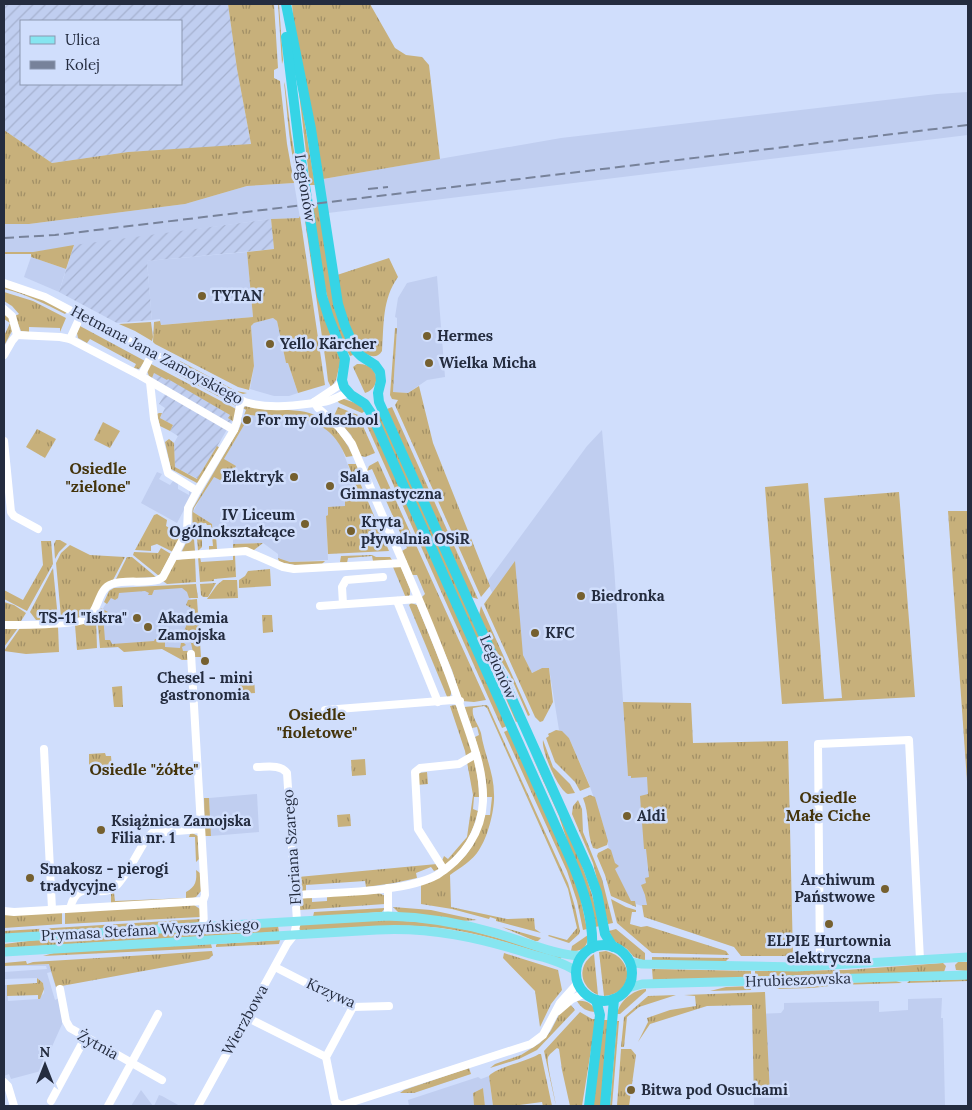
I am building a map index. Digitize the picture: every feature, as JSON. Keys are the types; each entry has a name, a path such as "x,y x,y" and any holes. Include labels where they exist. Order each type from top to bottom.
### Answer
{"highway":[{"name":"Legionów","path":"286,4 311,129 338,304 342,320 356,351 367,360"},
{"name":"Legionów","path":"286,4 285,33 293,106 318,276 329,318 345,359 345,367"},
{"path":"367,360 376,365 380,372 381,381 379,389 371,394 353,396 344,387 342,380 345,367 367,360"},
{"name":"Legionów","path":"379,389 379,402 588,868 599,902 605,934 613,947"},
{"name":"Legionów","path":"353,396 365,404 371,413 572,862 586,903 592,932 592,948"},
{"path":"600,946 613,947 624,954 630,962 632,975 628,988 621,996 614,999 596,1000 585,993 578,982 576,971 582,956 592,948 600,946"},
{"path":"605,1106 614,999"},
{"path":"589,1106 600,1016 596,1000"}],"main road":[{"name":"Prymasa Stefana Wyszyńskiego","path":"4,938 388,916 463,924 567,955 582,956"},
{"name":"Prymasa Stefana Wyszyńskiego","path":"4,952 392,929 448,933 501,945 564,964 576,971"},
{"name":"Hrubieszowska","path":"630,962 642,964 820,966 968,957"},
{"name":"Hrubieszowska","path":"628,988 642,984 968,975"}],"street":[{"name":"Hetmana Jana Zamoyskiego","path":"4,282 33,292 81,315 241,401 260,406 276,407 324,402 353,396"},
{"path":"4,309 12,316 17,335"},
{"path":"70,339 81,315"},
{"path":"17,335 70,339 141,376 234,430"},
{"path":"4,354 17,335"},
{"path":"141,376 152,354"},
{"name":"Hetmana Jana Zamoyskiego","path":"314,402 338,386 342,380"},
{"path":"150,382 154,419 167,472 197,491"},
{"path":"4,625 75,622 87,619 92,614 108,586 116,583 158,580 163,577 187,531 188,508 234,430 241,401"},
{"path":"296,895 388,888 424,880 444,870 465,851 474,836 480,819 483,789 476,754 444,659 352,444 339,427 314,402"},
{"path":"4,441 11,512 14,516 38,529"},
{"path":"174,556 242,551 252,553 280,566 292,569 403,563"},
{"path":"343,604 342,587 344,581 350,578 383,577"},
{"path":"320,606 418,599"},
{"path":"397,601 438,702"},
{"path":"191,654 205,895 203,901 204,927"},
{"path":"325,710 452,700 460,702"},
{"path":"820,966 818,744 909,740 920,960"},
{"path":"44,749 52,909"},
{"path":"444,870 418,831 416,770 459,764 476,754"},
{"name":"Floriana Szarego","path":"257,767 283,768 287,773 297,921"},
{"path":"70,908 74,896 78,892 108,890 117,885 152,833 158,831 201,829"},
{"path":"388,888 388,916"},
{"path":"4,911 203,901"},
{"path":"294,935 297,921"},
{"name":"Wierzbowa","path":"198,1106 246,1017 294,935"},
{"name":"Krzywa","path":"275,967 353,1007 390,1006"},
{"path":"353,1007 326,1057 335,1102 341,1106 527,1046 543,1035 560,1003 578,982"},
{"name":"Żytnia","path":"60,989 68,1026 85,1038 162,1080"},
{"path":"556,1012 585,993"},
{"path":"108,1106 158,1014"},
{"path":"246,1017 326,1057"},
{"path":"51,1101 85,1038"},
{"path":"4,1082 8,1086 14,1106"}],"shaded area":[{"path":"4,4 228,4 237,69 251,145 128,152 52,163 4,130"},
{"path":"968,92 968,135 328,213 323,179 561,138"},
{"path":"294,183 300,218 271,219 33,252 4,252 4,224 29,224 185,204 247,186"},
{"path":"271,219 274,249 147,261 152,320 117,323 59,292 74,245"},
{"path":"247,252 253,317 160,325 160,319 152,320 147,261"},
{"path":"31,257 66,269 59,292 24,277"},
{"path":"437,276 445,377 427,380 408,393 393,392 397,328 397,318 395,317 398,298 407,283"},
{"path":"273,318 277,321 286,363 288,363 298,393 289,396 274,396 250,389 254,366 251,326 254,323"},
{"path":"154,373 168,378 230,415 228,418 232,421 198,479 175,467 174,443 178,436 170,431 173,425 160,418 165,408 159,404 165,394 156,389 159,382 152,378"},
{"path":"250,415 310,420 330,432 341,446 358,493 345,506 326,516 328,560 290,562 278,558 278,554 263,543 233,544 233,536 213,537 212,524 193,512"},
{"path":"602,430 614,566 628,775 648,774 651,909 630,902 614,870 603,824 589,784 569,738 559,730 549,668 542,668 532,673 487,582 587,446"},
{"path":"157,472 162,474 159,479 170,485 173,481 178,483 178,489 189,495 189,489 193,493 177,523 141,503"},
{"name":"Akademia Zamojska","path":"190,587 193,654 174,655 155,645 105,648 102,610 113,592"},
{"path":"257,794 259,832 211,836 209,798"},
{"path":"50,964 60,998 63,1022 41,1071 11,1079 9,1074 4,1076 4,985 7,985 8,1001 38,999 44,993 44,987 43,983 37,978 4,979 4,972 47,969 46,966 4,966","holes":["51,972 59,998 55,1000 47,973"]},
{"path":"942,998 941,1018 943,1018 945,1106 754,1106 752,1014 781,1013 784,1009 784,1003 879,1001 879,1012 908,1010 908,999"},
{"path":"489,1076 493,1106 485,1106 483,1088 473,1093 474,1106 409,1106 408,1100 478,1077 481,1079"},
{"path":"141,1090 153,1106 131,1106"},
{"path":"159,1095 162,1096 180,1106 154,1106"}],"green space":[{"path":"228,4 274,4 278,68 274,70 274,78 280,81 287,144 294,183 247,186 185,204 29,224 4,224 4,130 52,163 128,152 251,144 237,69"},
{"path":"278,4 283,60 282,64"},
{"path":"292,4 370,4 395,48 406,55 422,57 429,65 440,159 323,179"},
{"path":"297,76 315,185 310,185"},
{"path":"284,82 291,133 300,187 291,148"},
{"path":"319,205 353,355 350,356 334,321 324,283 312,206"},
{"path":"303,207 341,359 336,380 331,387 328,381"},
{"path":"300,216 325,385 298,393 288,363 286,363 277,321 273,318 254,323 251,326 254,366 249,390 238,387 153,342 154,322 160,321 161,325 253,317 247,252 274,249 271,219 299,218"},
{"path":"74,245 66,269 31,257 31,254 4,254 4,252 33,252"},
{"path":"389,258 398,277 386,303 382,351 377,356 371,356 359,348 343,310 337,275"},
{"path":"4,286 42,299 67,312 65,314 28,296 4,289"},
{"path":"4,292 33,301 66,318 60,332 60,328 29,327 29,332 21,331 15,316 19,314 4,301"},
{"path":"4,313 10,319 12,331 5,344 4,336 10,323 4,319"},
{"path":"151,322 152,341 119,324"},
{"path":"80,326 145,361 139,369 134,368 136,364 90,339 87,343 78,338 77,333"},
{"path":"395,328 397,328 393,392 408,393 419,386 433,443 490,586 481,597 395,405 398,400 392,399 390,395"},
{"path":"180,361 236,391 247,393 243,394 212,381 179,363"},
{"path":"151,364 236,409 234,422 228,418 230,415 168,379 154,373 152,378 149,376 147,371"},
{"path":"357,364 364,364 373,370 376,375 375,385 365,393 353,367"},
{"path":"176,371 234,402 236,406 175,373"},
{"path":"344,399 358,404 365,411 362,413 339,403 337,400"},
{"path":"246,406 300,411 318,416 339,433 353,456 346,457 338,442 329,432 318,425 293,418 250,415 224,459 236,466 226,483 214,477 194,508 193,512 212,524 213,536 216,536 217,549 209,550 209,546 213,546 211,525 206,523 196,524 197,533 202,533 202,547 198,551 197,538 192,533 193,508 239,429 246,410 243,408"},
{"path":"338,407 358,415 375,453 365,457 361,456 351,435 334,416"},
{"path":"392,407 478,599 471,597 387,409"},
{"path":"379,412 518,721 516,722 375,414"},
{"path":"162,413 160,418 173,425 170,431 160,426 157,414"},
{"path":"368,417 507,726 502,728 364,419"},
{"path":"103,422 120,431 110,448 94,440"},
{"path":"37,429 56,439 45,458 26,447"},
{"path":"169,439 174,443 175,467 197,479 217,446 220,448 199,482 197,483 171,469 165,442"},
{"path":"378,461 486,700 462,701 452,670 421,598 425,594 417,575 412,575 402,551 407,548 372,469 367,471 369,466"},
{"path":"348,464 356,464 360,474 353,477"},
{"path":"358,478 389,551 328,554 326,516 328,515 328,507 345,506 345,494 358,493 354,479"},
{"path":"808,483 824,699 842,698 824,498 899,492 915,697 782,704 765,487"},
{"path":"948,511 968,511 968,795"},
{"path":"157,514 167,520 166,526 178,533 180,530 183,533 173,552 157,544 151,546 151,551 135,550 154,515"},
{"path":"190,535 194,539 195,551 183,552 182,551"},
{"path":"56,540 67,544 55,559 54,544"},
{"path":"41,541 51,541 53,564 27,611 4,599 4,590 23,600 43,565"},
{"path":"263,543 254,550 233,548 233,544"},
{"path":"70,545 90,555 125,557 113,580 102,588 88,614 81,618 63,619 61,617 56,563 61,553"},
{"path":"161,548 171,554 159,576 133,555 134,552 158,553"},
{"path":"233,555 235,555 236,577 200,582 198,557 200,557 201,562 233,560"},
{"path":"372,555 376,557 390,557 392,560 373,561 372,556 348,558 347,563 340,562 341,556"},
{"path":"127,557 132,557 156,577 116,579"},
{"path":"195,557 196,582 167,584 163,581 176,560"},
{"path":"278,558 290,562 325,561 321,565 295,565 279,562"},
{"path":"515,561 523,655 532,673 542,668 549,668 553,702 543,721 540,722 535,717 484,604"},
{"path":"393,567 401,567 410,589 410,595 406,598"},
{"path":"53,568 58,619 36,620 30,612"},
{"path":"270,569 271,586 239,588 239,580 248,571"},
{"path":"223,580 237,580 238,598 207,599 217,585"},
{"path":"216,583 208,597 201,595 200,584"},
{"path":"196,584 198,598 189,598 187,592 182,588 154,590 152,595 148,595 149,593 145,591 119,593 118,598 115,600 111,598 107,604 104,602 109,591 114,588"},
{"path":"197,599 201,657 194,657 191,643 193,643 193,637 183,633 191,615 191,608 186,605 188,600"},
{"path":"4,602 14,605 26,613 21,621 4,622"},
{"path":"411,603 417,605 451,689 449,699 409,605"},
{"path":"481,606 530,715 528,716 510,675 495,651 479,615"},
{"path":"101,608 108,612 106,615 103,615 105,640 110,640 112,644 154,641 155,639 165,641 165,647 180,648 181,643 184,643 186,645 182,647 183,651 188,651 189,660 182,660 162,649 124,652 118,647 100,648 97,615"},
{"path":"262,615 272,615 273,632 263,633"},
{"path":"94,616 96,619 97,648 77,650 75,625"},
{"path":"58,626 59,652 26,654 4,651 20,628"},
{"path":"18,628 4,647 4,629"},
{"path":"254,678 255,693 239,694 238,679"},
{"path":"122,686 123,707 114,707 112,687"},
{"path":"623,702 691,703 693,743 788,741 793,956 741,956 734,947 644,917 642,905 647,905 641,885 646,883 645,878 649,877 646,849 644,849 640,796 648,794 647,777 631,778 631,776 628,776"},
{"path":"486,705 568,883 580,931 569,943 548,936 567,940 577,928 568,889 487,708 484,706 473,708 473,711 481,733 492,778 493,807 488,831 479,850 470,860 450,875 451,907 507,919 534,918 535,929 541,933 496,921 496,919 490,917 489,919 452,909 421,904 421,884 446,871 463,858 475,841 485,815 490,815 492,797 487,797 484,771 475,737 479,735 477,727 472,728 464,707"},
{"path":"450,706 457,706 472,751 479,797 474,797 473,809 478,811 470,834 462,847 445,865 442,861 444,856 448,859 467,837 473,795 465,751"},
{"path":"508,730 568,863 579,891 587,929 583,930 577,901 567,871 504,732"},
{"path":"556,730 562,731 569,738 590,787 580,791 575,782 555,762 546,738 549,736 548,734"},
{"path":"543,740 553,767 570,784 575,793 568,794 564,791 555,778 547,760"},
{"path":"529,749 579,858 600,926 595,927 559,816"},
{"path":"105,753 106,756 111,756 112,767 89,768 89,754"},
{"path":"365,759 366,775 352,776 351,760"},
{"path":"427,772 428,784 417,785 419,773"},
{"path":"590,795 595,797 608,841 607,845 597,849 593,848 591,842 587,811 583,798"},
{"path":"204,798 209,798 211,836 205,836"},
{"path":"578,800 582,809 583,832 602,879 613,923 608,924 593,863 572,814 573,806"},
{"path":"350,814 351,826 338,827 337,815"},
{"path":"192,833 198,836 199,859 196,862 195,837 189,837"},
{"path":"608,848 611,850 615,863 619,866 615,869 631,901 635,901 636,907 611,896 597,856 598,853"},
{"path":"437,864 439,869 434,871 431,867 416,873 417,878 394,883 366,887 365,881 306,885 306,891 300,891 298,877"},
{"path":"196,870 200,873 201,891 196,897 190,899 111,903 111,894 114,893 115,901 186,898 186,892 195,883"},
{"path":"379,893 385,896 385,904 300,910 299,901 304,897 312,897 312,902 327,901 327,896"},
{"path":"611,899 636,910 636,912 632,912 630,924 641,927 647,926 726,951 729,955 652,953 617,923"},
{"path":"194,905 200,909 200,917 65,924 65,912"},
{"path":"393,907 431,910 477,920 462,921 399,913"},
{"path":"385,908 382,912 313,917 314,912"},
{"path":"62,912 62,924 4,928 4,914"},
{"path":"200,919 198,923 4,935 4,931"},
{"path":"389,920 432,923 473,931 561,956 561,959 480,935 431,927 382,926 301,931 299,928 301,924"},
{"path":"278,926 279,932 4,948 4,944 44,939"},
{"path":"502,927 541,938 535,941"},
{"path":"616,929 645,953 645,961 634,957 627,949 614,941 609,931"},
{"path":"588,935 584,948 571,951 572,946"},
{"path":"280,940 279,944 216,947 217,944"},
{"path":"211,944 212,948 43,956 57,952"},
{"path":"212,951 213,955 209,959 56,987 49,964 4,966 4,963 26,961 27,964 33,962"},
{"path":"606,951 622,961 627,975 621,989 614,994 604,996 599,952"},
{"path":"504,953 558,970 562,990 551,1004 540,1027 535,991 503,958"},
{"path":"594,954 598,995 587,987 582,976 584,964"},
{"path":"652,957 729,958 725,962 652,961"},
{"path":"958,962 968,962 968,971 956,970 955,965"},
{"path":"943,963 946,966 944,972 755,978 755,971 846,970"},
{"path":"652,969 751,971 751,978 653,981"},
{"path":"37,978 43,983 44,989 40,999 38,999 38,995 7,996 7,985 37,983"},
{"path":"968,979 968,981 907,983 909,981"},
{"path":"896,981 902,983 776,989 841,983"},
{"path":"751,986 751,990 710,991 726,987"},
{"path":"646,989 620,1014 617,1014 618,1009 627,997"},
{"path":"765,992 770,1095 768,1097 754,1097 752,1005 707,1006 650,1024 638,1042 648,1022 647,1018 670,1010 696,1006 695,996 684,995"},
{"path":"676,995 639,1007 627,1017 624,1047 621,1047 624,1017 648,996"},
{"path":"577,1001 588,1003 593,1006 596,1012 585,1009"},
{"path":"570,1004 575,1010 537,1050 519,1059 490,1068 495,1064 521,1055 540,1043 550,1032 560,1013"},
{"path":"580,1012 592,1019 596,1019 582,1106 570,1106 559,1049 557,1048 548,1057 556,1106 544,1051"},
{"path":"603,1020 609,1020 602,1106 593,1106"},
{"path":"617,1021 619,1021 612,1106 610,1106"},
{"path":"621,1049 631,1049 636,1055 629,1106 617,1106"},
{"path":"541,1054 552,1106 543,1106 542,1102 512,1106 493,1106 489,1076 498,1070"},
{"path":"469,1068 471,1074 414,1093 400,1093 404,1090"},
{"path":"483,1088 485,1106 474,1106 473,1093"}],"railway":[{"path":"4,238 55,235 968,125"},
{"path":"368,189 388,187"}],"place":[{"name":"TYTAN","path":"202,296"},
{"name":"Hermes","path":"427,336"},
{"name":"Yello Kärcher","path":"270,344"},
{"name":"Wielka Micha","path":"429,363"},
{"name":"For my oldschool","path":"247,420"},
{"name":"Elektryk","path":"294,477"},
{"name":"Sala Gimnastyczna","path":"330,486"},
{"name":"IV Liceum Ogólnokształcące","path":"305,524"},
{"name":"Kryta pływalnia OSiR","path":"351,531"},
{"name":"Biedronka","path":"581,596"},
{"name":"TS-11 \"Iskra\"","path":"137,618"},
{"name":"Akademia Zamojska","path":"148,627"},
{"name":"KFC","path":"535,633"},
{"name":"Chesel - mini gastronomia","path":"205,661"},
{"name":"Aldi","path":"627,816"},
{"name":"Książnica Zamojska Filia nr. 1","path":"101,830"},
{"name":"Smakosz - pierogi tradycyjne","path":"30,878"},
{"name":"Archiwum Państwowe","path":"885,889"},
{"name":"ELPIE Hurtownia elektryczna","path":"829,924"},
{"name":"Bitwa pod Osuchami","path":"631,1090"}],"district":[{"name":"Osiedle \"zielone\"","path":"98,477"},
{"name":"Osiedle \"fioletowe\"","path":"317,723"},
{"name":"Osiedle \"żółte\"","path":"144,769"},
{"name":"Osiedle Małe Ciche","path":"828,806"}]}
